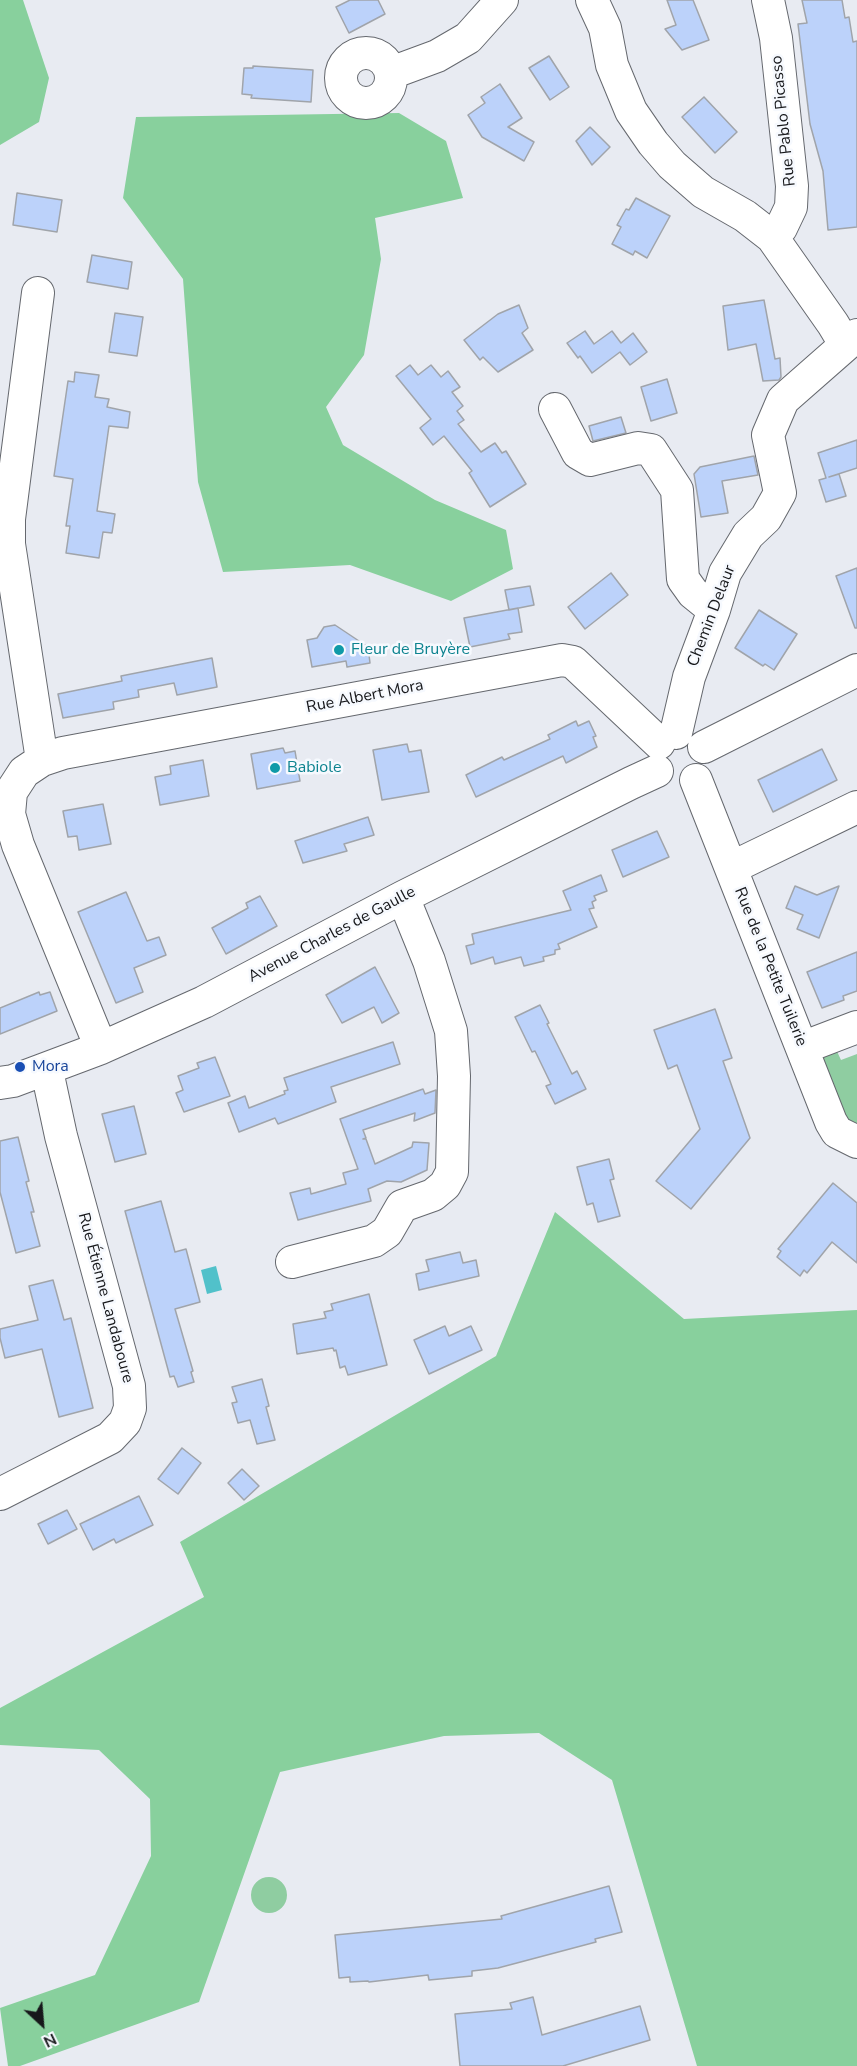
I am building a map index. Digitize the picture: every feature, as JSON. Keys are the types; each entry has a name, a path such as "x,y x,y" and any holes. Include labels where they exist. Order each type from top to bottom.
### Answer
{"street":[{"path":"391,73 437,56 468,38 502,0"},
{"path":"592,0 605,28 612,65 631,111 652,143 672,165 703,192 745,216 772,237 833,324 851,340"},
{"name":"Rue Pablo Picasso","path":"768,0 776,38 792,186 791,207 781,228 772,237"},
{"path":"38,293 9,519 9,536 42,760"},
{"name":"Chemin Delaur","path":"664,749 725,573 748,535 766,518 780,493 768,435 783,400 851,340"},
{"path":"555,409 578,453 590,460 638,448 651,450 677,490 682,579 693,593 714,610"},
{"name":"Rue Albert Mora","path":"101,1048 18,845 9,814 10,792 24,772 42,760 75,751 562,660 573,662 664,749"},
{"path":"704,747 857,670"},
{"path":"684,733 692,735 704,747 707,759 704,771 696,780 682,785 668,782 664,749 684,733"},
{"name":"Avenue Charles de Gaulle","path":"0,1083 13,1081 101,1048 204,1002 403,897 631,783 664,749"},
{"name":"Rue de la Petite Tuilerie","path":"696,780 831,1122 837,1132 857,1142"},
{"path":"731,868 857,807"},
{"path":"292,1262 374,1241 387,1232 402,1206 434,1195 445,1185 452,1172 454,1076 451,1031 429,961 403,897"},
{"path":"802,1048 857,1027"},
{"name":"Rue Étienne Landaboure","path":"0,1494 110,1438 125,1422 130,1408 129,1386 45,1069"}],"green space":[{"path":"0,0 23,0 49,78 39,122 0,145"},
{"path":"399,113 446,141 463,198 375,218 381,259 364,355 326,407 343,445 435,500 506,530 513,569 451,601 350,565 223,572 198,482 183,279 123,198 136,117"},
{"path":"834,1045 841,1060 857,1054 857,1125 847,1119 820,1050"},
{"path":"555,1212 684,1319 857,1310 857,2066 697,2066 612,1780 539,1733 444,1736 280,1772 199,2002 20,2066 8,2066 0,2008 95,1975 151,1856 150,1799 99,1750 0,1745 0,1708 204,1597 180,1542 496,1356"},
{"path":"269,1877 282,1882 287,1895 282,1908 269,1913 256,1908 251,1895 256,1882"}],"water":[{"path":"216,1266 222,1290 207,1294 201,1270"}],"building":[{"path":"350,0 378,0 385,14 349,33 336,7"},
{"path":"667,0 693,0 709,40 682,50 665,29 676,25"},
{"path":"802,0 842,0 845,18 849,17 853,42 857,41 857,227 828,230 823,171 810,124 798,24 807,23"},
{"path":"549,56 569,87 550,100 529,68"},
{"path":"253,66 313,70 311,102 251,98 252,95 242,94 244,68 253,68"},
{"path":"500,84 522,118 508,127 534,142 524,161 482,137 468,115 485,103 481,97"},
{"path":"704,97 737,132 715,153 682,117"},
{"path":"590,127 610,147 592,165 576,141"},
{"path":"17,193 62,200 57,232 13,225"},
{"path":"636,198 670,216 647,258 635,251 633,255 612,244 621,227 617,225 626,209 629,210"},
{"path":"92,255 132,262 128,289 87,282"},
{"path":"764,300 775,359 780,358 781,377 779,380 763,381 756,344 728,350 723,306"},
{"path":"519,305 528,328 522,333 533,350 498,372 483,357 480,360 464,340 498,314"},
{"path":"115,313 143,317 137,356 109,352"},
{"path":"585,331 594,344 612,331 621,343 633,333 647,352 630,365 620,352 592,373 567,343"},
{"path":"410,365 418,375 431,365 441,377 448,371 460,387 452,392 463,406 457,411 464,420 458,424 481,452 495,443 502,453 506,451 526,484 490,507 469,473 472,471 444,436 433,445 420,428 431,419 396,376"},
{"path":"75,372 99,375 95,397 109,399 107,407 130,412 128,428 109,426 97,511 115,514 112,533 103,532 99,558 66,553 70,526 66,526 73,479 54,476 68,381 74,382"},
{"path":"667,379 677,413 651,421 641,387"},
{"path":"621,417 626,433 593,441 589,426"},
{"path":"857,440 857,468 829,477 839,474 846,496 826,502 819,480 826,478 818,453"},
{"path":"754,456 758,475 722,481 728,513 701,517 694,474 700,467"},
{"path":"857,568 857,628 855,628 836,576"},
{"path":"611,573 628,595 585,629 568,607"},
{"path":"530,586 534,605 509,610 505,590"},
{"path":"518,608 522,632 508,634 510,639 470,647 464,618"},
{"path":"759,610 797,634 774,670 765,664 763,666 735,648"},
{"name":"Fleur de Bruyère","path":"335,625 368,647 370,663 347,667 346,661 312,667 307,640 317,638 324,627"},
{"path":"212,658 217,687 177,695 174,683 138,690 139,697 113,702 114,709 63,718 58,694 122,681 121,676"},
{"path":"576,721 578,726 589,721 596,736 593,737 597,747 566,763 563,756 476,797 466,775 502,757 504,760 550,739 548,735"},
{"path":"407,744 409,752 421,750 429,792 382,800 373,750"},
{"name":"Babiole","path":"283,748 285,753 295,751 300,781 257,789 251,754"},
{"path":"822,749 837,780 773,812 758,780"},
{"path":"203,760 209,796 160,805 155,777 171,774 170,766"},
{"path":"103,804 111,844 79,850 77,836 68,837 63,811"},
{"path":"368,817 374,835 344,844 347,851 303,863 295,841"},
{"path":"657,831 669,857 623,877 612,850"},
{"path":"601,875 607,891 594,896 596,900 592,902 594,908 589,909 597,927 558,944 560,949 555,950 555,954 543,957 544,961 524,966 521,957 495,964 493,957 471,964 466,946 474,944 472,934 571,910 563,891"},
{"path":"795,886 817,895 839,886 819,938 797,929 803,915 786,908"},
{"path":"126,892 147,941 159,937 166,955 134,968 143,992 116,1003 78,912"},
{"path":"260,896 277,926 226,954 212,928 248,908 246,903"},
{"path":"857,952 857,991 843,996 844,1000 822,1008 807,972"},
{"path":"375,967 399,1013 382,1023 374,1007 342,1023 326,995"},
{"path":"39,992 40,995 50,992 57,1011 0,1034 0,1008"},
{"path":"540,1005 572,1074 577,1071 586,1089 555,1104 546,1086 551,1084 515,1017"},
{"path":"715,1009 732,1058 723,1061 750,1138 691,1209 656,1181 700,1129 677,1065 668,1069 654,1030"},
{"path":"393,1042 400,1064 331,1087 336,1102 278,1124 275,1118 239,1132 228,1103 245,1096 249,1108 285,1094 284,1091 288,1090 284,1078"},
{"path":"215,1057 230,1096 184,1112 176,1093 183,1090 178,1076 199,1068 197,1063"},
{"path":"423,1089 425,1094 436,1090 435,1113 414,1121 415,1113 363,1130 366,1138 363,1139 366,1139 375,1164 412,1147 413,1142 429,1143 427,1170 401,1182 387,1181 368,1189 371,1201 298,1220 290,1193 310,1188 311,1194 346,1184 343,1173 358,1169 340,1119"},
{"path":"134,1106 146,1154 115,1162 102,1114"},
{"path":"18,1137 29,1181 26,1182 34,1212 31,1212 40,1246 16,1253 0,1192 0,1141"},
{"path":"609,1159 614,1179 610,1180 620,1216 598,1222 593,1203 587,1205 577,1167"},
{"path":"833,1183 857,1203 857,1263 832,1242 807,1273 804,1270 800,1276 777,1257 781,1251 778,1249"},
{"path":"161,1201 175,1252 186,1249 200,1302 175,1309 193,1371 191,1372 194,1382 178,1387 174,1376 170,1377 125,1211"},
{"path":"460,1252 463,1263 476,1260 479,1276 419,1290 416,1274 429,1271 426,1260"},
{"path":"53,1280 64,1320 71,1318 93,1408 59,1417 42,1349 5,1358 0,1338 0,1329 38,1320 29,1286"},
{"path":"369,1294 387,1365 348,1375 345,1366 340,1368 336,1350 334,1351 333,1348 297,1354 293,1324 326,1318 324,1312 333,1310 331,1304"},
{"path":"445,1326 449,1336 471,1326 482,1350 429,1374 414,1340"},
{"path":"262,1379 269,1406 266,1407 275,1440 257,1444 250,1420 238,1423 232,1403 237,1402 232,1387"},
{"path":"182,1448 201,1463 178,1494 158,1479"},
{"path":"242,1469 259,1486 244,1500 228,1483"},
{"path":"139,1496 153,1525 116,1543 114,1539 93,1550 80,1524"},
{"path":"67,1510 77,1529 48,1544 38,1524"},
{"path":"609,1886 622,1932 595,1939 596,1942 498,1968 472,1971 472,1976 429,1980 428,1975 369,1982 350,1982 350,1977 339,1978 335,1935 502,1919 501,1916"},
{"path":"533,1997 542,2035 640,2006 650,2040 563,2066 460,2066 455,2014 512,2009 510,2003"}],"place":[{"name":"Fleur de Bruyère","path":"339,650"},
{"name":"Babiole","path":"275,768"},
{"name":"Mora","path":"20,1067"}]}
